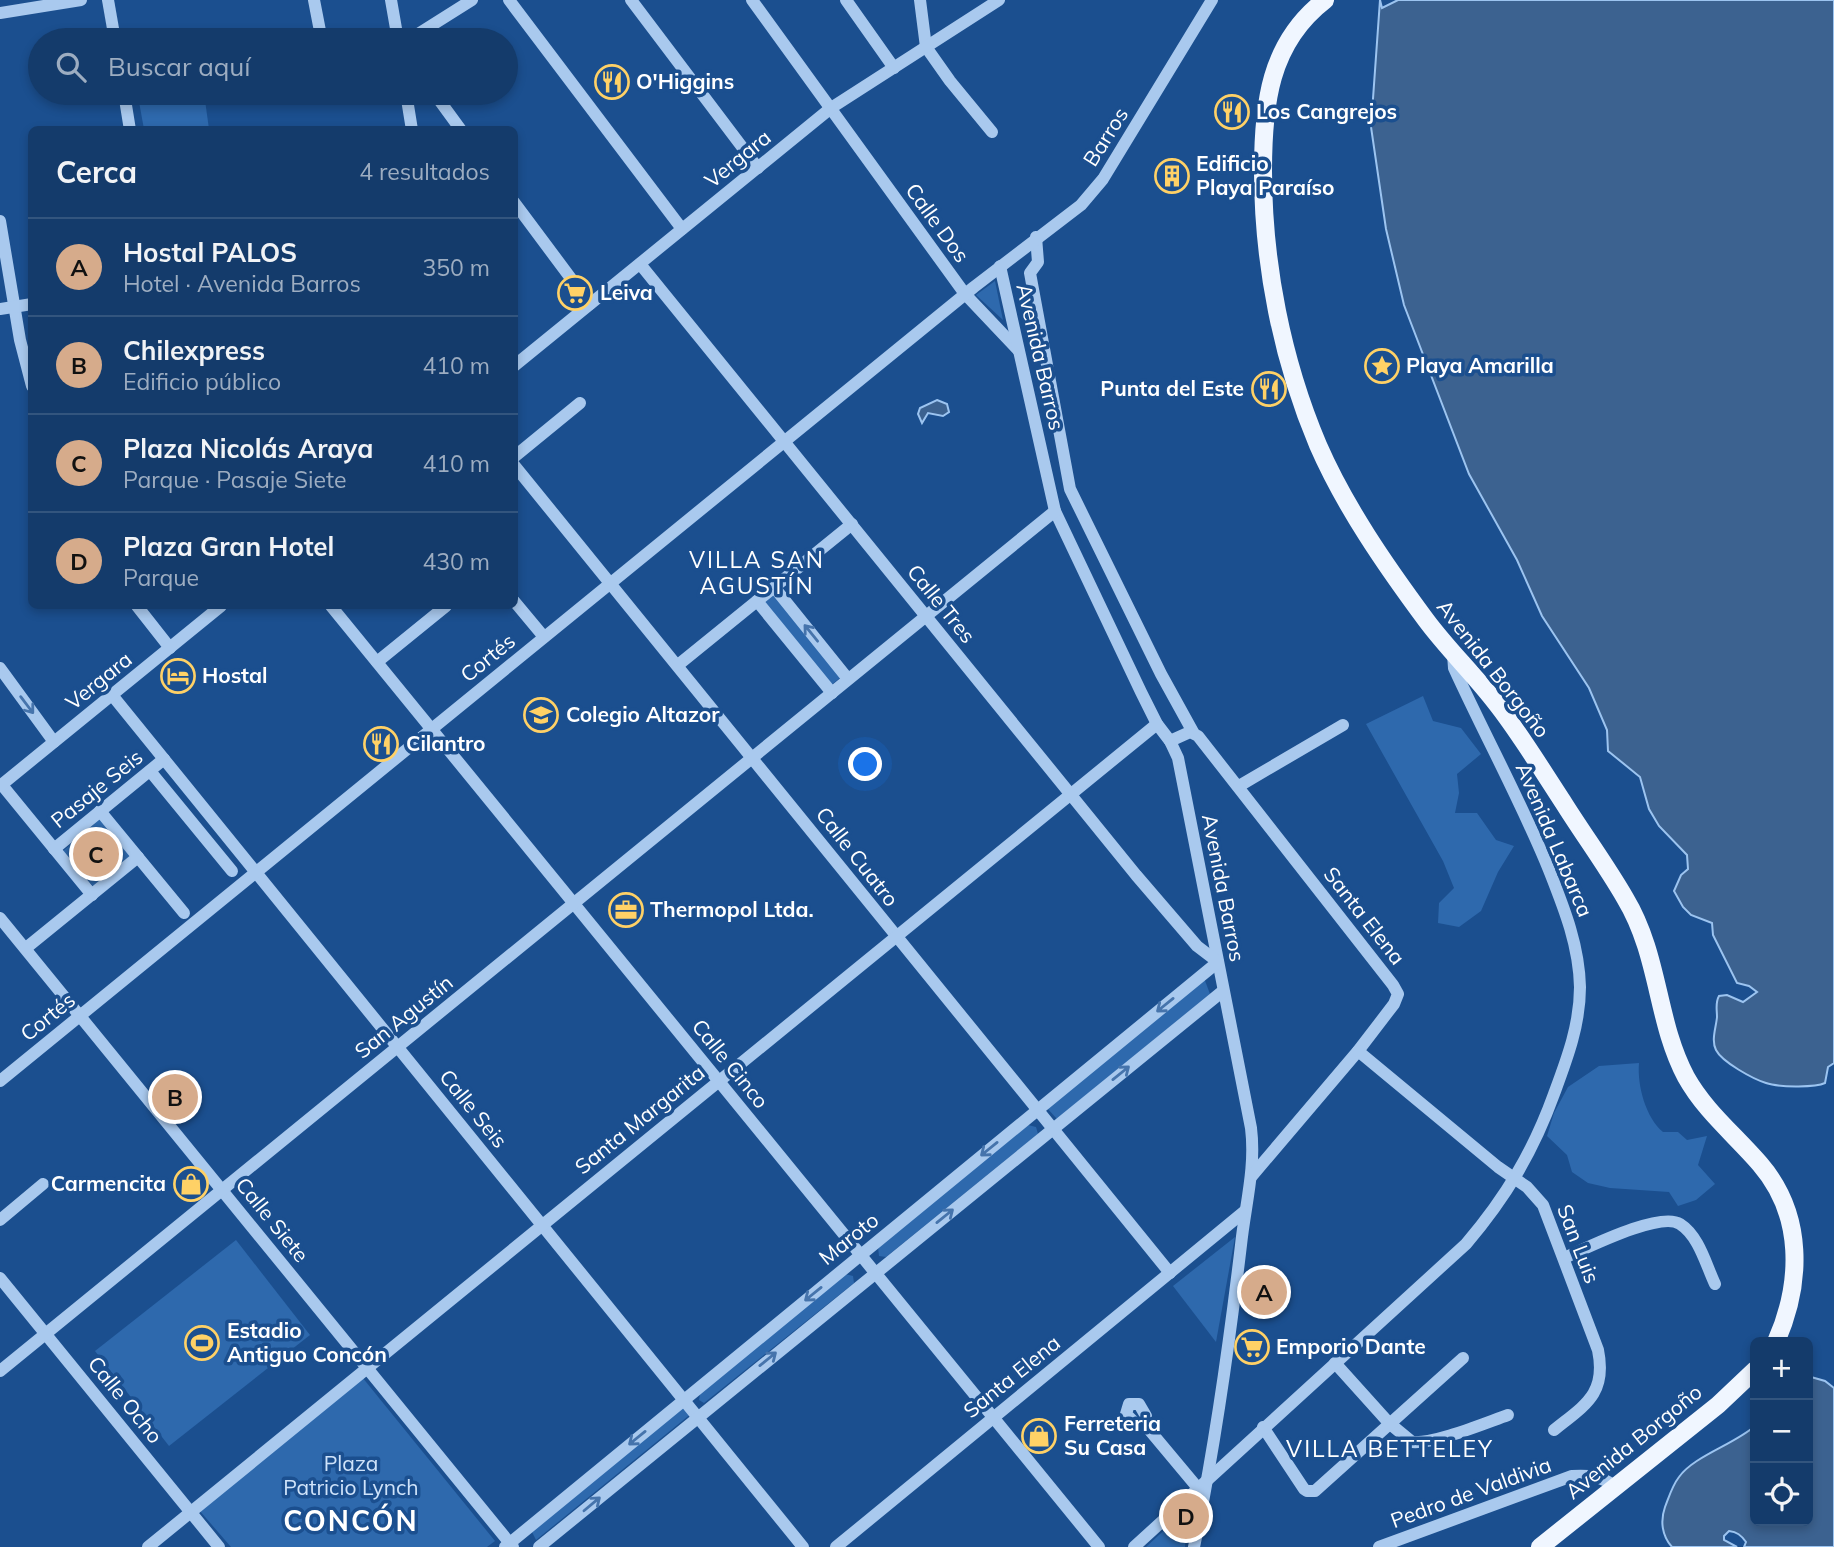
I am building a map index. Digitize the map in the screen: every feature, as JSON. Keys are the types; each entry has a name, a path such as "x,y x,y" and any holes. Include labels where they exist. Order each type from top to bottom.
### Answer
{"main road":[{"name":"Avenida Borgoño","path":"1325,0 1296,27 1284,46 1271,83 1265,118 1263,201 1270,271 1278,314 1300,397 1319,447 1344,495 1384,560 1452,654 1464,663 1500,708 1625,897 1647,944 1670,1035 1684,1073 1706,1107 1756,1160 1777,1188 1791,1224 1796,1264 1785,1321 1778,1337"},
{"name":"Avenida Borgoño","path":"1540,1547 1718,1405 1750,1375"}],"street":[{"path":"0,13 80,0"},
{"path":"108,0 113,28"},
{"path":"314,0 319,28"},
{"path":"391,0 396,28"},
{"path":"428,28 472,0"},
{"path":"509,0 682,229"},
{"name":"Calle Dos","path":"752,0 965,294 1020,353"},
{"path":"846,0 894,68"},
{"path":"920,0 926,47 992,132"},
{"name":"Vergara","path":"518,363 831,108 999,0"},
{"name":"Barros","path":"1000,266 1092,194 1212,0"},
{"path":"636,2 758,168"},
{"path":"126,105 129,126"},
{"path":"408,105 411,126"},
{"path":"443,105 458,126"},
{"path":"518,207 590,304"},
{"path":"0,221 14,307 28,368"},
{"name":"Avenida Barros","path":"1037,237 1038,262 1030,273 1070,489 1136,626 1194,732"},
{"name":"Calle Tres","path":"640,264 1070,795 1197,946 1218,962"},
{"name":"Avenida Barros","path":"1000,266 1055,511 1157,724 1170,741 1178,758 1251,1128 1254,1150 1227,1368 1202,1483 1194,1547"},
{"name":"Cortés","path":"0,1081 1000,266"},
{"path":"0,309 28,305"},
{"path":"518,454 580,403"},
{"name":"Calle Cuatro","path":"518,473 753,757 1170,1273"},
{"name":"San Agustín","path":"0,1371 1055,511"},
{"path":"678,666 852,524"},
{"path":"774,587 848,679"},
{"path":"757,601 832,693"},
{"path":"518,606 544,637"},
{"path":"139,609 170,648"},
{"name":"Vergara","path":"1,785 217,609"},
{"name":"Calle Cinco","path":"333,609 1099,1547"},
{"path":"377,662 441,609"},
{"name":"Avenida Labarca","path":"1134,1547 1466,1244 1495,1210 1516,1179 1546,1119 1571,1049 1579,1008 1579,967 1568,917 1540,849 1454,668 1452,654"},
{"path":"0,668 54,742"},
{"name":"Calle Seis","path":"112,695 803,1547"},
{"name":"Santa Margarita","path":"148,1547 1157,724"},
{"path":"1238,786 1343,725"},
{"path":"1170,741 1187,732 1194,732"},
{"name":"Santa Elena","path":"1194,732 1396,989 1397,999 1358,1051 1251,1177"},
{"name":"Pasaje Seis","path":"54,849 164,759"},
{"path":"150,771 232,871"},
{"path":"1,785 92,895"},
{"path":"100,811 184,913"},
{"path":"26,948 138,857"},
{"name":"Calle Siete","path":"0,918 509,1545"},
{"name":"Maroto","path":"509,1545 1218,962"},
{"name":"Maroto","path":"539,1547 1223,991"},
{"name":"San Luis","path":"1358,1051 1516,1179 1543,1205 1598,1350 1601,1368 1598,1385 1591,1398 1554,1430"},
{"path":"0,1220 43,1184"},
{"name":"Santa Elena","path":"836,1547 1245,1210"},
{"path":"1564,1258 1646,1224 1672,1220 1681,1224 1692,1235 1714,1284"},
{"name":"Calle Ocho","path":"0,1278 219,1547"},
{"path":"1263,1427 1304,1489 1311,1492 1463,1358"},
{"path":"1335,1363 1408,1440 1418,1442 1508,1415"},
{"path":"1146,1426 1202,1483"},
{"name":"Pedro de Valdivia","path":"1379,1547 1572,1476 1602,1477 1615,1486"}],"green space":[{"path":"140,105 206,105 209,126 143,126"},
{"path":"995,281 1003,320 976,295"},
{"path":"773,593 841,677 830,686 762,603"},
{"path":"1423,696 1433,721 1461,728 1481,754 1457,774 1459,793 1455,813 1477,813 1496,840 1514,846 1498,872 1481,911 1459,927 1438,923 1439,903 1454,888 1443,861 1366,724"},
{"path":"100,819 130,856 93,886 63,851"},
{"path":"1204,978 1210,994 1057,1119 1047,1108"},
{"path":"1639,1063 1644,1101 1657,1126 1663,1132 1678,1132 1687,1140 1707,1136 1698,1165 1715,1184 1696,1200 1678,1206 1669,1192 1610,1188 1588,1183 1572,1172 1567,1155 1547,1136 1554,1113 1568,1087 1599,1066"},
{"path":"1028,1125 1036,1127 1038,1134 886,1257 879,1256 878,1247"},
{"path":"1235,1237 1216,1342 1173,1286"},
{"name":"Estadio Antiguo Concón","path":"236,1240 310,1335 169,1446 95,1351"},
{"path":"845,1274 853,1276 854,1283 704,1403 699,1400 700,1394"},
{"name":"Plaza Patricio Lynch","path":"362,1377 495,1541 487,1547 231,1547 199,1510"},
{"path":"682,1406 692,1413 536,1540 531,1530"},
{"path":"1200,1497 1186,1536 1185,1547 1146,1547"}],"shaded area":[{"path":"1380,0 1382,8 1398,0 1834,0 1834,1063 1828,1067 1825,1083 1796,1086 1766,1083 1731,1065 1716,1050 1714,1038 1719,996 1727,995 1743,1002 1757,992 1749,986 1737,983 1713,935 1712,923 1691,915 1674,891 1681,875 1688,869 1687,855 1659,826 1649,809 1640,777 1608,751 1607,730 1589,688 1542,616 1517,560 1469,474 1404,305 1386,229 1371,127"},
{"path":"937,400 947,404 949,412 943,416 928,413 922,423 918,414 920,408"},
{"path":"1813,1378 1825,1381 1834,1388 1834,1547 1744,1547 1746,1542 1742,1537 1729,1531 1724,1540 1737,1547 1672,1547 1664,1533 1663,1518 1677,1480 1694,1463 1750,1430 1750,1526 1813,1526"}],"place":[{"name":"O'Higgins","path":"612,82"},
{"name":"Los Cangrejos","path":"1232,112"},
{"name":"Edificio Playa Paraíso","path":"1172,176"},
{"name":"Leiva","path":"575,293"},
{"name":"Playa Amarilla","path":"1382,366"},
{"name":"Punta del Este","path":"1269,389"},
{"name":"Hostal","path":"178,676"},
{"name":"Colegio Altazor","path":"541,715"},
{"name":"Cilantro","path":"381,744"},
{"name":"Plaza Nicolás Araya","path":"96,854"},
{"name":"Thermopol Ltda.","path":"626,910"},
{"name":"Chilexpress","path":"175,1097"},
{"name":"Carmencita","path":"191,1184"},
{"name":"Hostal PALOS","path":"1264,1292"},
{"name":"Estadio Antiguo Concón","path":"202,1343"},
{"name":"Emporio Dante","path":"1252,1347"},
{"name":"Ferreteria Su Casa","path":"1039,1436"},
{"name":"Plaza Gran Hotel","path":"1186,1516"}],"district":[{"name":"VILLA SAN AGUSTÍN","path":"757,573"},
{"name":"VILLA BETTELEY","path":"1390,1449"},
{"name":"CONCÓN","path":"351,1521"}]}
